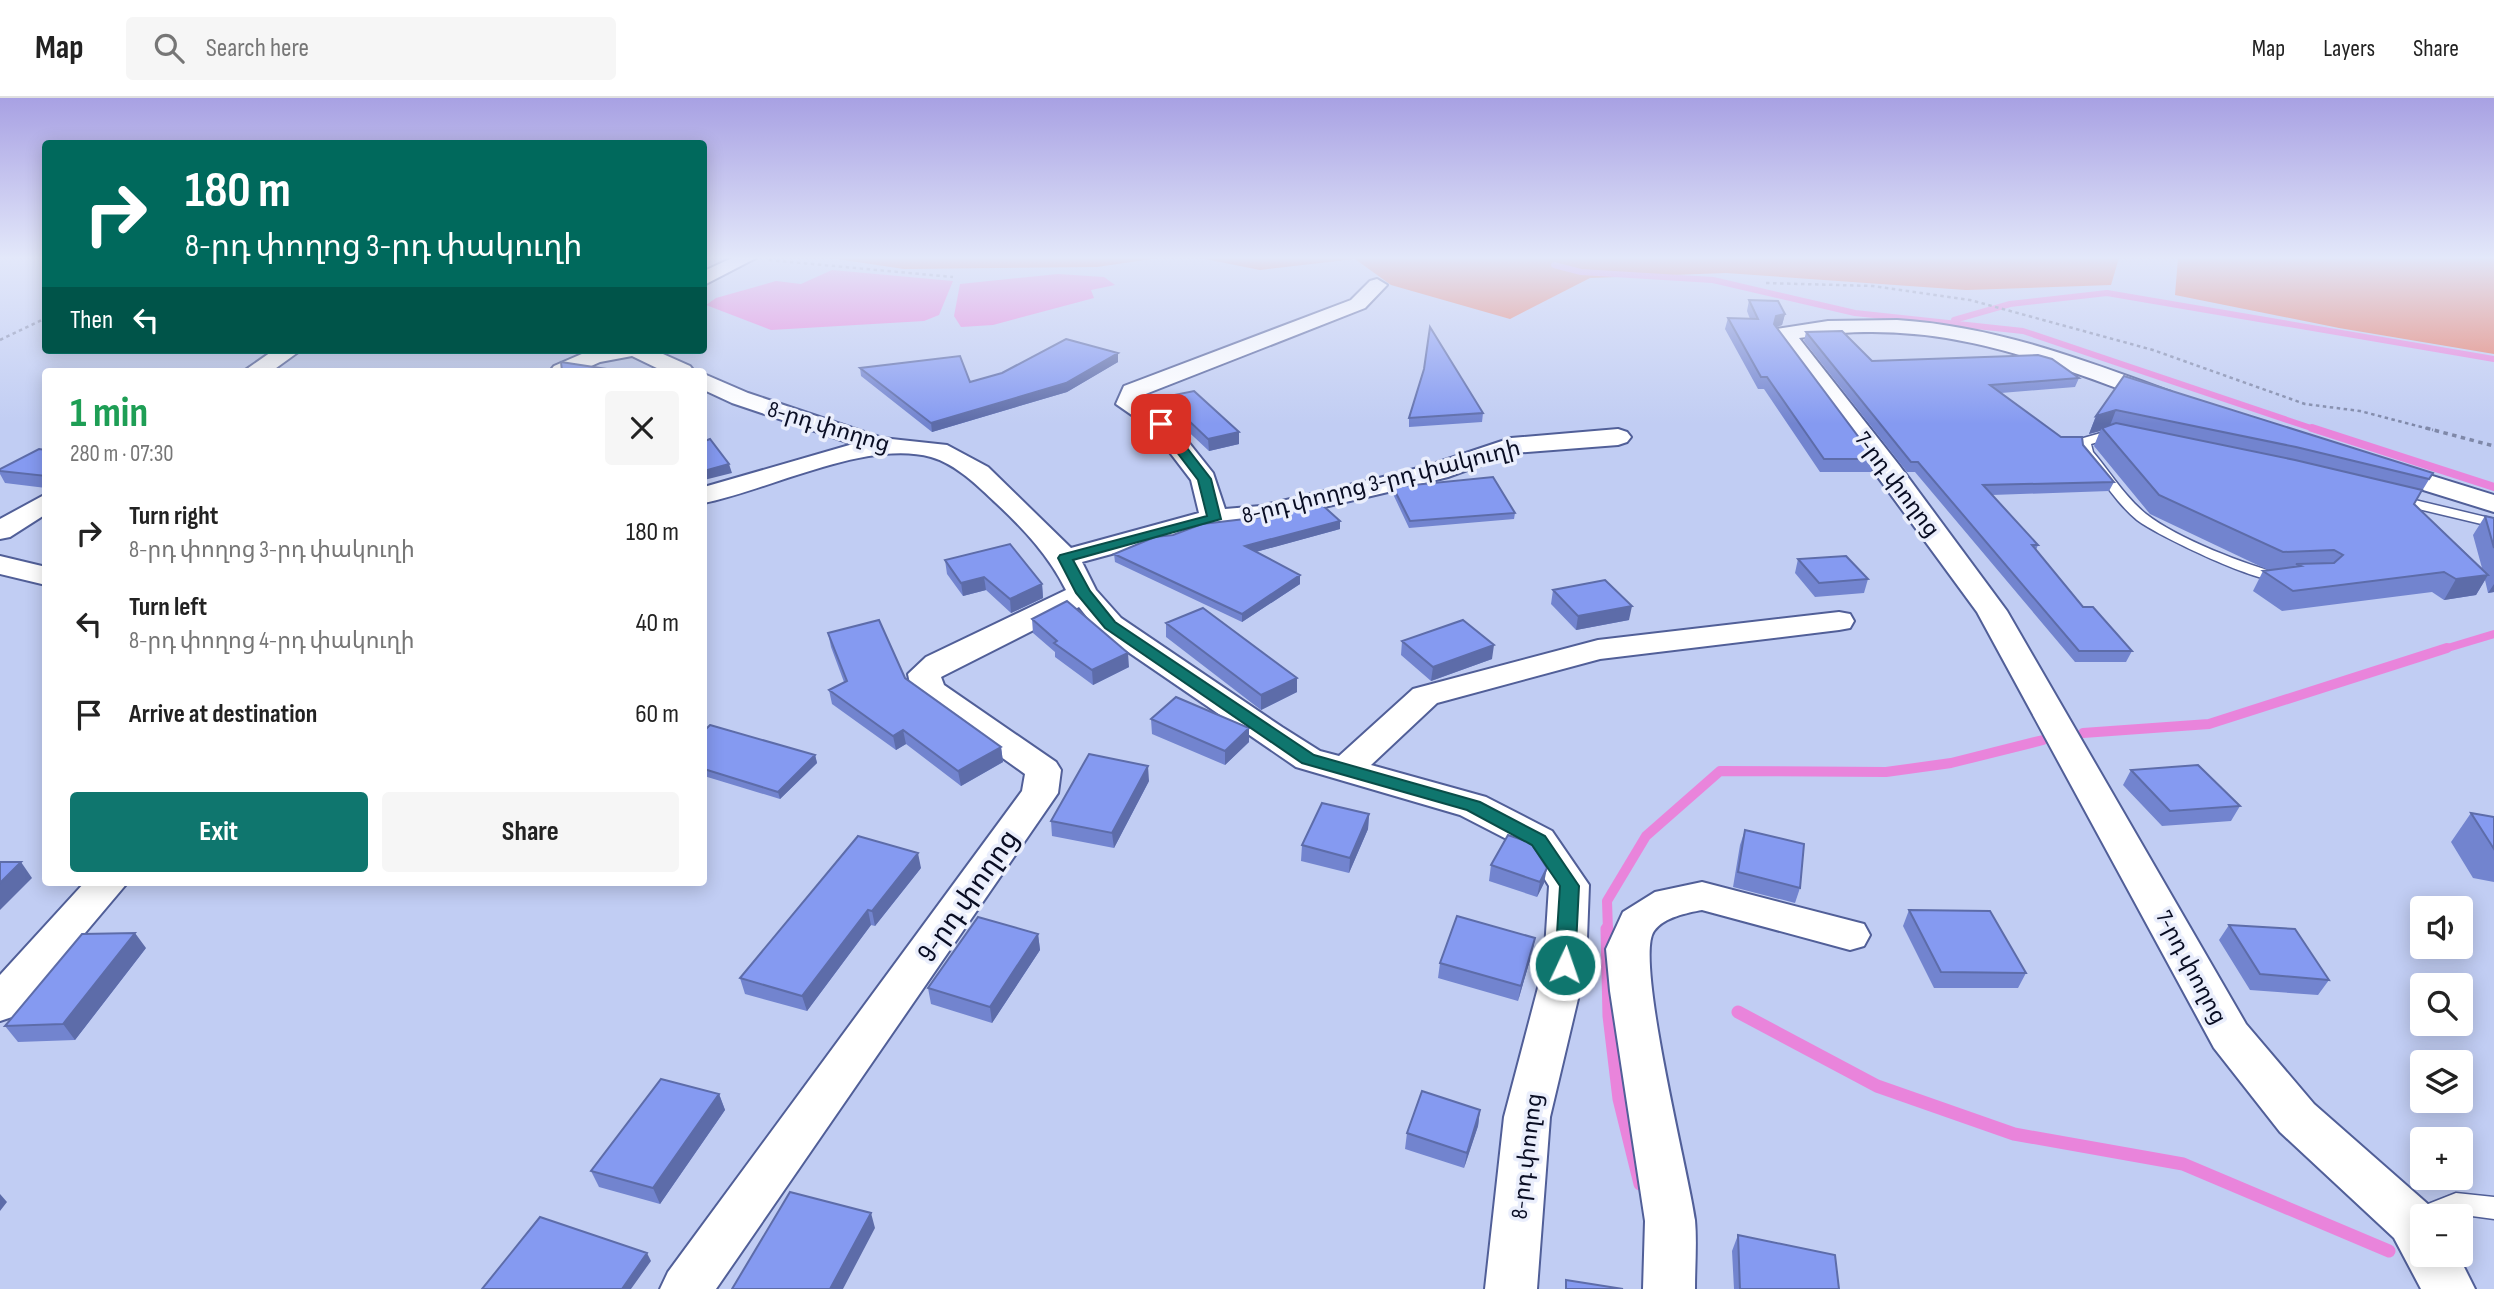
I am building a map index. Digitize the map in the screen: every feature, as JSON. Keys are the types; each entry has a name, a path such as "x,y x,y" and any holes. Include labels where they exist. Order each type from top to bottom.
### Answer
{"street":[{"path":"1214,519 1204,479 1161,424 1128,404 1132,391 1333,314"},
{"name":"7-րդ փողոց","path":"2187,406 2021,348 1965,333 1823,326 1784,334 1890,471 1992,611 2230,1036 2297,1118 2410,1219"},
{"path":"262,368 284,354"},
{"path":"568,368 594,356 606,354"},
{"path":"645,354 675,368"},
{"name":"8-րդ փողոց","path":"707,382 740,398 879,445 938,450 979,473 1013,504 1065,558 1083,593 1110,625 1270,735 1308,759 1474,806 1539,841 1569,886 1565,965 1527,1117 1511,1289"},
{"name":"8-րդ փողոց 3-րդ փակուղի","path":"1065,558 1214,519 1261,514 1439,471 1511,446 1618,436"},
{"path":"707,494 879,445"},
{"path":"2360,462 2494,504"},
{"path":"0,531 42,505"},
{"path":"0,565 42,575"},
{"name":"9-րդ փողոց","path":"686,1289 1040,793 1043,770 933,692 926,684 924,674 937,664 1083,593"},
{"path":"1347,768 1424,696 1598,650 1839,621"},
{"path":"0,1004 104,886"},
{"path":"1669,1289 1670,1221 1631,991 1627,949 1637,922 1669,902 1702,896 1850,935"},
{"name":"7-րդ փողոց","path":"2439,1267 2449,1289"}],"lane":[{"path":"2132,440 2108,435 2084,442 2087,453 2143,519 2270,579 2297,577"},
{"path":"2376,494 2494,523"},
{"path":"2473,1205 2494,1208"}],"path":[{"path":"2020,314 2153,350 2305,404 2360,411 2494,446"},
{"path":"0,340 42,320"}],"shaded area":[{"path":"728,314 940,314 924,321 771,330"},
{"path":"954,314 1036,314 993,325 961,327"},
{"path":"1491,314 1521,314 1510,319"},
{"path":"2267,314 2494,314 2494,354"}],"building":[{"path":"1755,314 1785,314 1776,316 1774,324 1875,459 1824,459 1767,377 1761,377 1728,318 1758,319"},
{"path":"1430,327 1483,413 1409,418 1424,369"},
{"path":"1842,331 1872,361 2038,355 2052,359 2079,378 1990,385 2061,437 2082,437 2083,445 2114,482 1983,485 2038,545 2032,545 2083,607 2093,607 2132,651 2079,651 1918,462 1911,462 1806,332"},
{"path":"1066,339 1118,353 1066,383 931,423 860,368 960,356 970,382 1002,373"},
{"path":"561,362 600,368 562,368"},
{"path":"2124,376 2433,473 2429,479 2296,447 2116,410 2096,416"},
{"path":"1194,391 1239,432 1208,439 1164,397"},
{"path":"2116,423 2295,460 2422,490 2414,504 2488,575 2456,579 2444,572 2293,591 2263,571 2301,566 2296,564 2334,563 2343,555 2334,550 2283,552 2159,495 2102,428"},
{"path":"710,439 729,464 707,470 707,440"},
{"path":"39,449 42,449 42,476 0,469"},
{"path":"1493,477 1515,513 1410,521 1393,487"},
{"path":"1320,503 1340,521 1245,546 1300,575 1242,614 1114,554 1155,537 1173,535 1202,524 1262,517"},
{"path":"2485,516 2494,518 2494,548"},
{"path":"1010,544 1042,584 1010,599 984,577 961,583 945,560"},
{"path":"1846,556 1868,579 1819,583 1798,559"},
{"path":"1605,580 1632,606 1578,616 1553,590"},
{"path":"1067,601 1128,653 1092,670 1054,643 1057,641 1032,619"},
{"path":"1203,608 1297,678 1261,695 1166,623"},
{"path":"879,620 905,678 1001,747 958,771 903,730 893,736 829,690 847,681 828,633"},
{"path":"1463,620 1494,645 1433,667 1402,641"},
{"path":"1176,697 1249,728 1225,751 1151,719"},
{"path":"710,725 815,755 778,792 707,770 707,728"},
{"path":"1089,754 1148,766 1112,833 1051,821"},
{"path":"2198,765 2240,806 2170,811 2131,770"},
{"path":"1322,803 1369,814 1350,858 1302,845"},
{"path":"2471,813 2494,817 2494,849"},
{"path":"1745,830 1804,844 1800,888 1738,872"},
{"path":"1508,835 1531,843 1547,868 1540,882 1491,865"},
{"path":"858,836 918,853 872,911 868,910 802,996 740,978"},
{"path":"0,862 21,862 0,883"},
{"path":"1909,910 1990,911 2026,973 1941,972"},
{"path":"1457,916 1535,938 1521,986 1440,963"},
{"path":"978,917 1038,934 990,1007 928,988"},
{"path":"2229,925 2295,929 2329,980 2260,974"},
{"path":"135,933 63,1024 5,1026 82,934"},
{"path":"661,1079 719,1094 653,1188 591,1171"},
{"path":"1422,1091 1480,1110 1467,1153 1407,1133"},
{"path":"790,1192 871,1213 830,1289 732,1289"},
{"path":"540,1217 647,1253 622,1289 482,1289"},
{"path":"1738,1235 1835,1255 1839,1289 1740,1289"},
{"path":"1566,1280 1623,1289 1566,1289"}],"waterway":[{"path":"1860,314 2023,331 2317,430"},
{"path":"1954,320 1976,314"},
{"path":"2228,314 2494,359"},
{"path":"2312,428 2494,487"},
{"path":"2441,650 2494,634"},
{"path":"2083,733 2209,724 2447,648"},
{"path":"1608,931 1607,901 1646,836 1720,771 1886,772 1951,763 2043,740"},
{"path":"1607,929 1609,1016 1619,1099 1640,1184"},
{"path":"1738,1012 1877,1086 2014,1134 2183,1164 2389,1251"}],"route":[{"path":"1161,424 1204,479 1214,519 1065,558 1083,593 1110,625 1308,759 1474,806 1539,841 1569,886 1565,965"}]}
